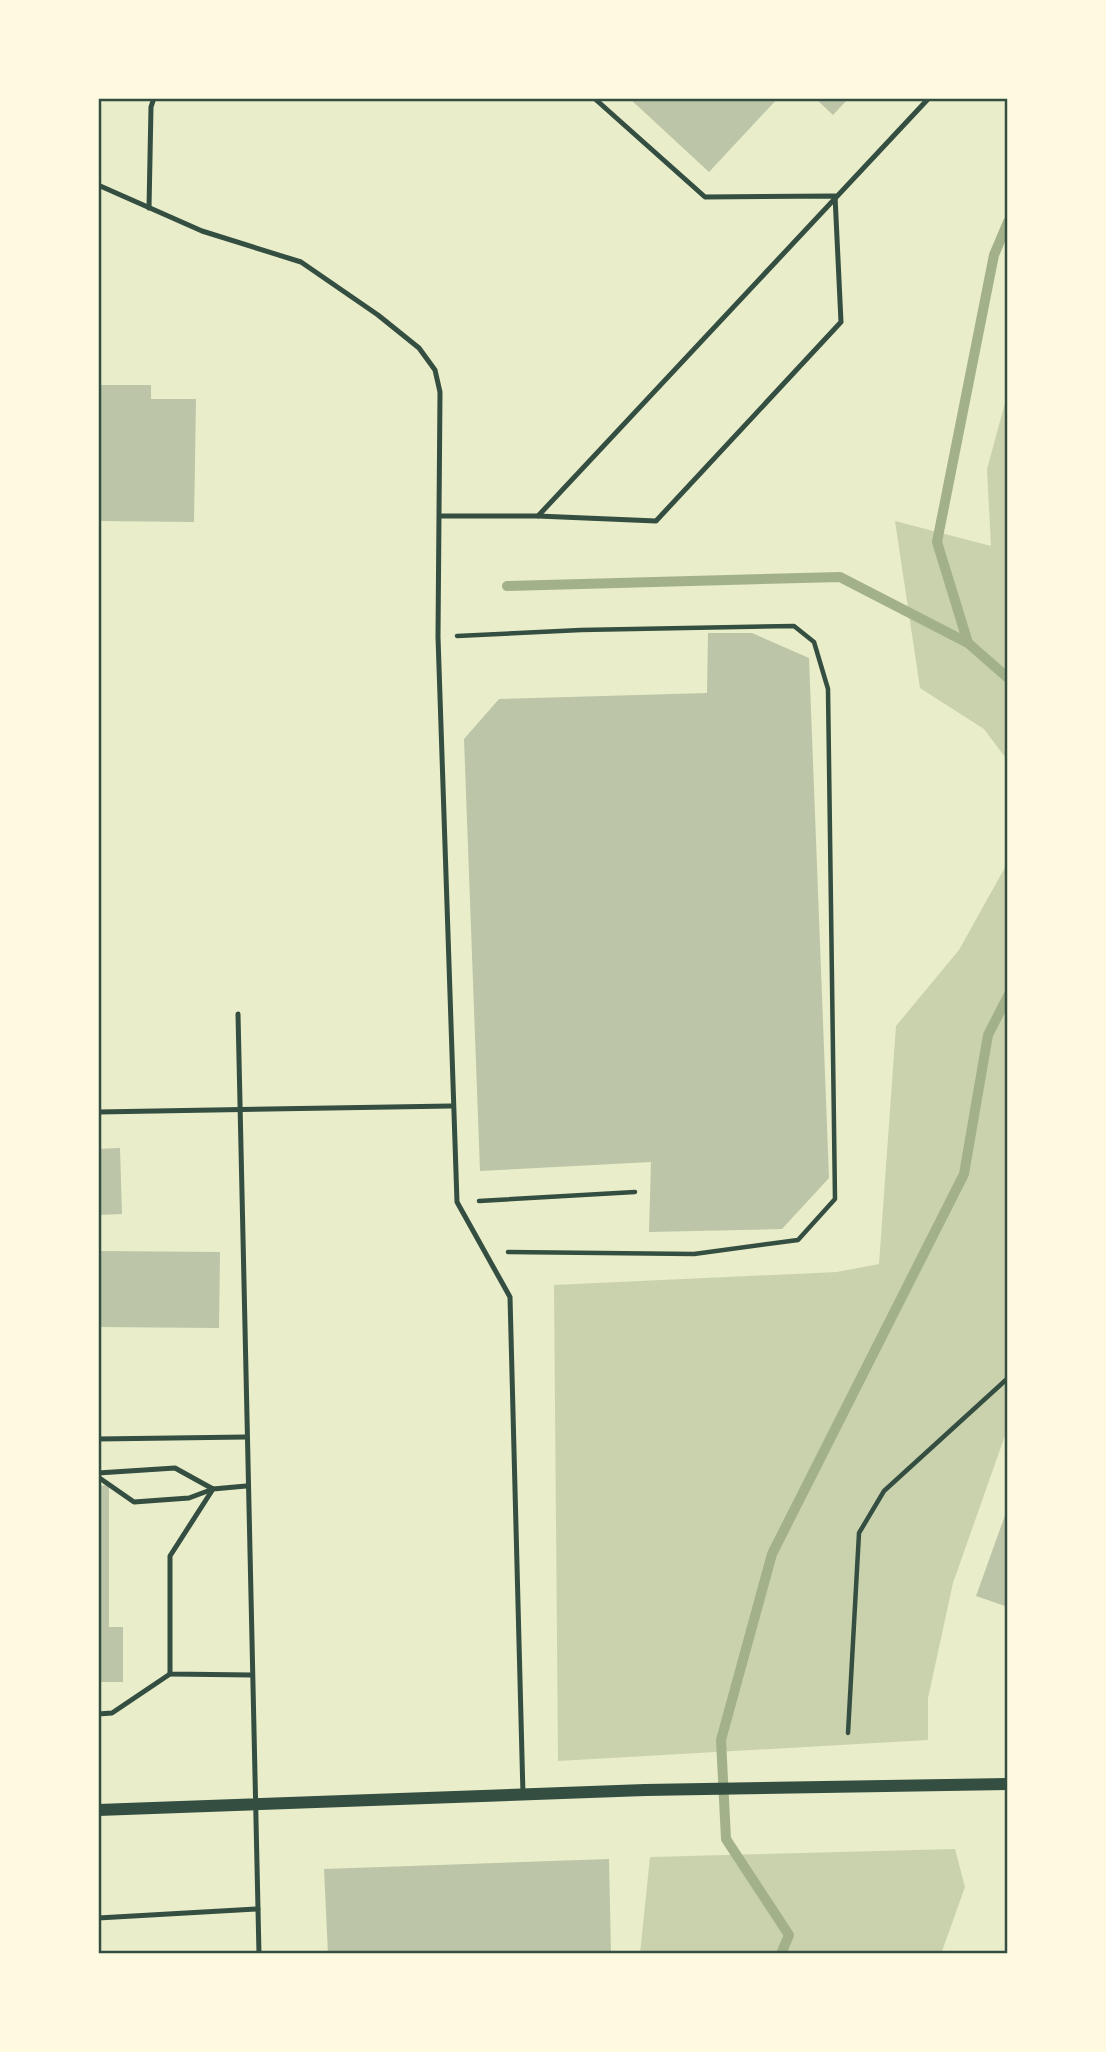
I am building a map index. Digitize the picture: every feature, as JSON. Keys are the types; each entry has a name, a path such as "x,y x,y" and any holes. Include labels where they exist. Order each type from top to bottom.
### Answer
{"street":[{"path":"98,1810 645,1790 1008,1784"}],"lane":[{"path":"149,208 151,107 154,98"},
{"path":"594,98 705,197 835,196"},
{"path":"538,516 929,98"},
{"path":"98,186 202,231 301,262 378,315 419,348 435,370 440,392 439,637 451,1106 457,1202 510,1297 523,1796"},
{"path":"440,516 538,516 656,521 841,321 835,196"},
{"path":"238,1014 246,1486 259,1954"},
{"path":"98,1112 451,1106"},
{"path":"98,1439 246,1437"},
{"path":"98,1475 176,1468 214,1489"},
{"path":"98,1475 134,1502 189,1498 214,1489 246,1486"},
{"path":"170,1674 170,1556 214,1489"},
{"path":"98,1714 112,1713 170,1674 252,1675"},
{"path":"98,1918 258,1909"}],"path":[{"path":"439,637 581,630 794,626 814,642 828,689 835,1199 798,1240 694,1254 486,1252"},
{"path":"457,1202 635,1192"},
{"path":"848,1733 859,1533 884,1491 1008,1378"}],"green space":[{"path":"1008,392 1008,761 984,729 920,688 895,521 991,546 987,469"},
{"path":"1008,862 1008,1427 953,1583 928,1698 928,1740 558,1761 554,1285 837,1272 879,1264 896,1026 959,950"},
{"path":"955,1849 965,1887 941,1954 640,1954 650,1857"}],"building":[{"path":"629,98 778,98 709,172"},
{"path":"815,98 849,98 833,115"},
{"path":"98,385 151,385 151,399 196,399 194,522 98,521"},
{"path":"708,633 752,633 809,658 829,1178 782,1229 649,1232 651,1162 480,1171 464,739 499,699 707,693"},
{"path":"120,1148 122,1214 98,1215 98,1149"},
{"path":"98,1251 220,1252 219,1328 98,1327"},
{"path":"109,1485 109,1627 123,1627 123,1682 98,1682 98,1486"},
{"path":"1008,1507 1008,1607 976,1596"},
{"path":"609,1859 611,1954 328,1954 324,1869"}],"waterway":[{"path":"1008,222 994,255 937,542 968,643 1008,678"},
{"path":"507,586 840,577 968,643"},
{"path":"781,1954 789,1935 726,1839 721,1740 772,1554 964,1174 988,1035 1008,996"}]}
